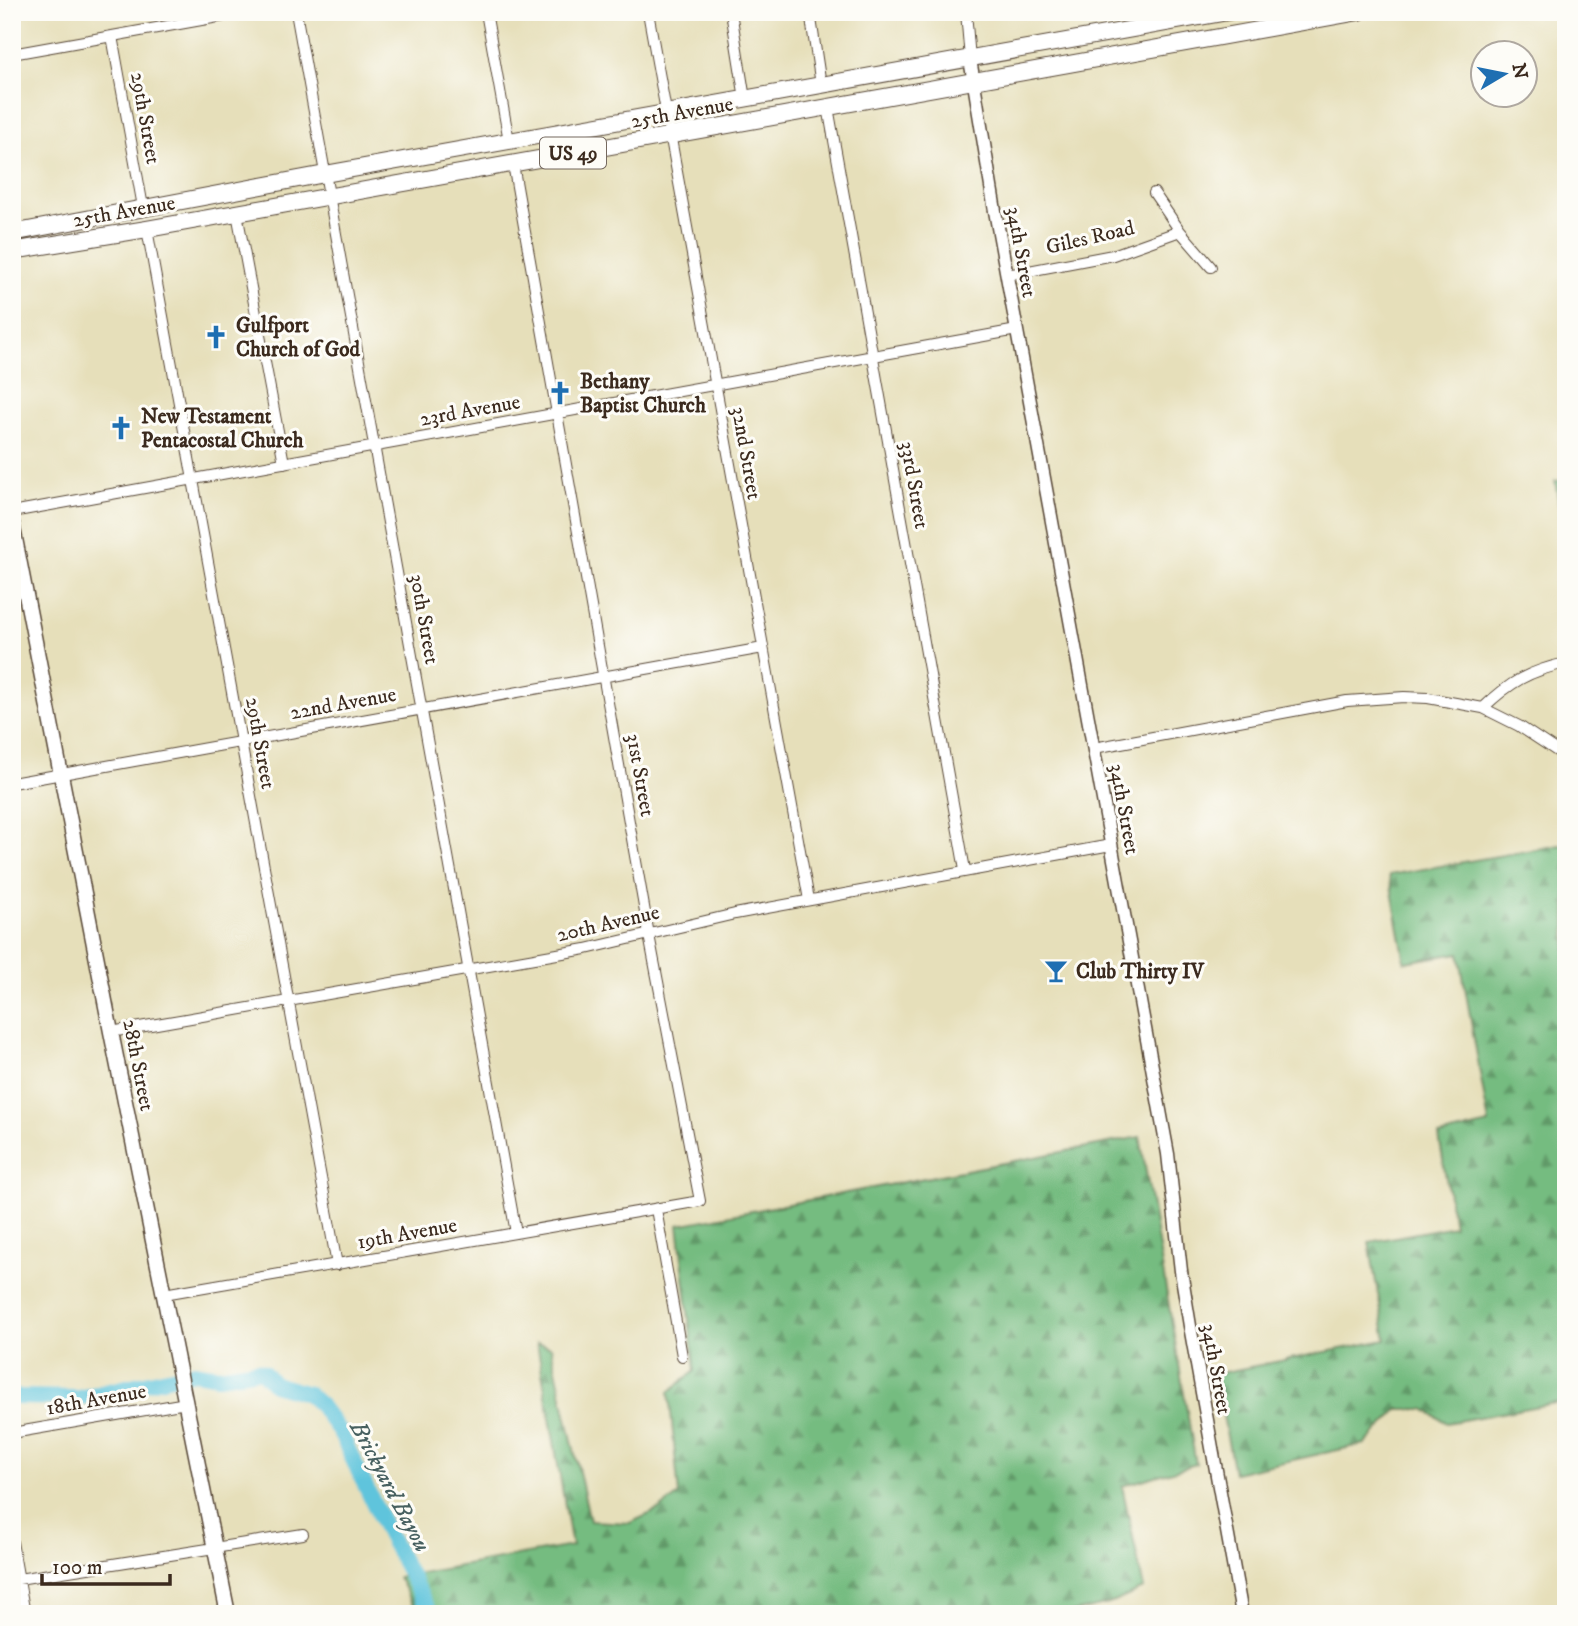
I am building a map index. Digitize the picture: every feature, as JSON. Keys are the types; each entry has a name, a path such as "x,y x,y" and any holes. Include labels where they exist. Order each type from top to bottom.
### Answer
{"main road":[{"name":"25th Avenue","path":"12,233 143,207 1228,12"},
{"name":"25th Avenue","path":"12,251 1354,13"},
{"name":"28th Street","path":"12,523 228,1614"}],"street":[{"path":"12,54 247,12"},
{"name":"30th Street","path":"296,12 516,1233"},
{"path":"486,12 509,141"},
{"name":"32nd Street","path":"648,12 809,900"},
{"path":"731,12 745,99"},
{"path":"810,12 821,85"},
{"name":"34th Street","path":"965,12 970,59 1007,275 1168,1154 1190,1326 1242,1614"},
{"name":"29th Street","path":"111,36 143,207"},
{"name":"33rd Street","path":"828,107 965,870"},
{"name":"31st Street","path":"513,164 649,935 700,1201 656,1209"},
{"path":"1154,193 1180,231 1211,267"},
{"path":"237,213 284,463"},
{"name":"29th Street","path":"147,229 337,1265"},
{"name":"Giles Road","path":"1007,275 1113,255 1180,231"},
{"name":"23rd Avenue","path":"12,512 1017,330"},
{"name":"22nd Avenue","path":"12,783 763,648"},
{"path":"1483,708 1507,685 1536,670 1566,663"},
{"path":"1094,748 1347,701 1404,697 1428,698 1483,708 1519,726 1566,757"},
{"name":"20th Avenue","path":"111,1032 469,971 586,949 712,919 1111,845"},
{"path":"656,1209 682,1356"},
{"name":"19th Avenue","path":"164,1294 656,1209"},
{"name":"18th Avenue","path":"12,1433 185,1396"},
{"path":"15,1580 303,1534"},
{"path":"12,1542 15,1580 25,1614"}],"green space":[{"path":"1566,480 1566,544 1555,481"},
{"path":"1566,844 1566,1401 1447,1423 1424,1409 1399,1409 1365,1444 1234,1473 1215,1374 1386,1340 1369,1242 1454,1226 1439,1136 1489,1124 1459,953 1405,962 1389,875"},
{"path":"1140,1137 1196,1464 1122,1486 1144,1589 1109,1604 1066,1614 418,1614 398,1577 572,1546 537,1343 551,1347 590,1521 630,1523 658,1510 679,1495 669,1392 695,1371 678,1225"}],"waterway":[{"name":"Brickyard Bayou","path":"12,1397 78,1398 194,1372 219,1376 257,1370 263,1372 274,1384 308,1394 340,1432 389,1536 431,1614"}],"place":[{"name":"Gulfport Church of God","path":"216,337"},
{"name":"Bethany Baptist Church","path":"560,393"},
{"name":"New Testament Pentacostal Church","path":"121,428"},
{"name":"Club Thirty IV","path":"1056,971"}]}
